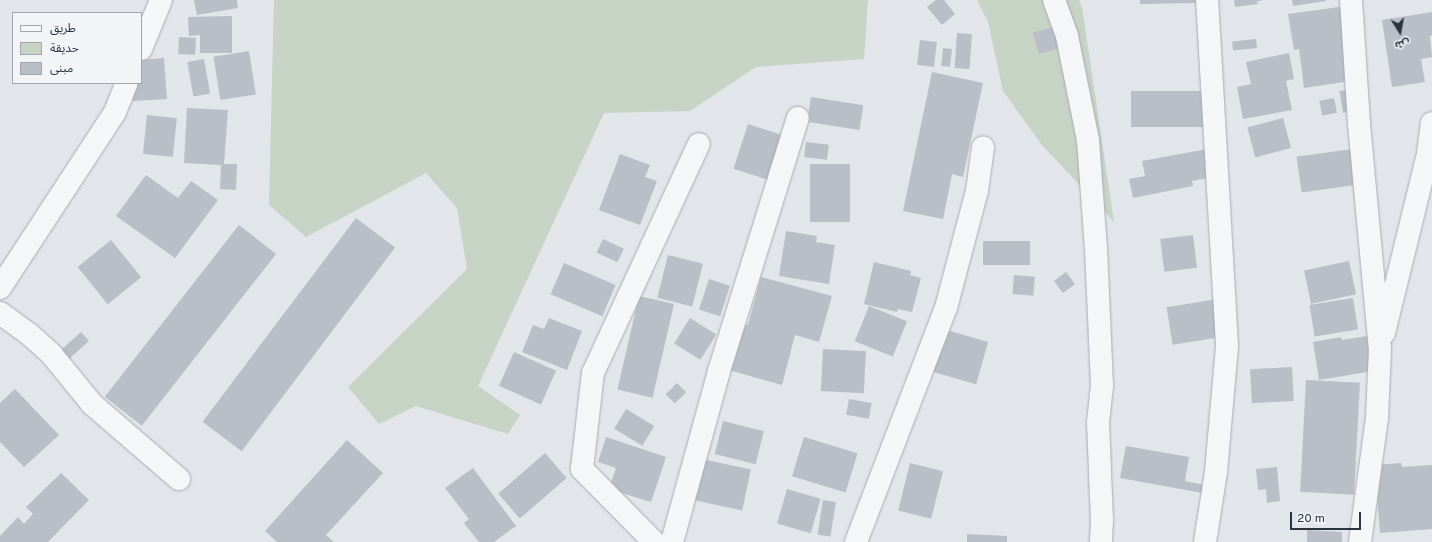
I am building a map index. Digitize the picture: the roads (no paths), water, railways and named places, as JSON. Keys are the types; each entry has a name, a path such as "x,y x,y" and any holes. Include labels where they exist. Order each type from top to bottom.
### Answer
{"street":[{"path":"142,47 161,0"},
{"path":"1054,0 1067,36 1088,140 1096,248 1102,385 1098,422 1102,521 1101,542"},
{"path":"1205,542 1216,472 1226,345 1207,0"},
{"path":"1351,0 1359,124 1380,349 1377,418 1360,542"},
{"path":"0,288 115,112 127,84"},
{"path":"672,542 719,371 798,118"},
{"path":"1380,349 1428,154 1432,123"},
{"path":"654,542 582,468 593,373 699,144"},
{"path":"856,542 946,308 976,191 983,147"},
{"path":"0,313 28,334 52,355 92,404 179,479"}]}
